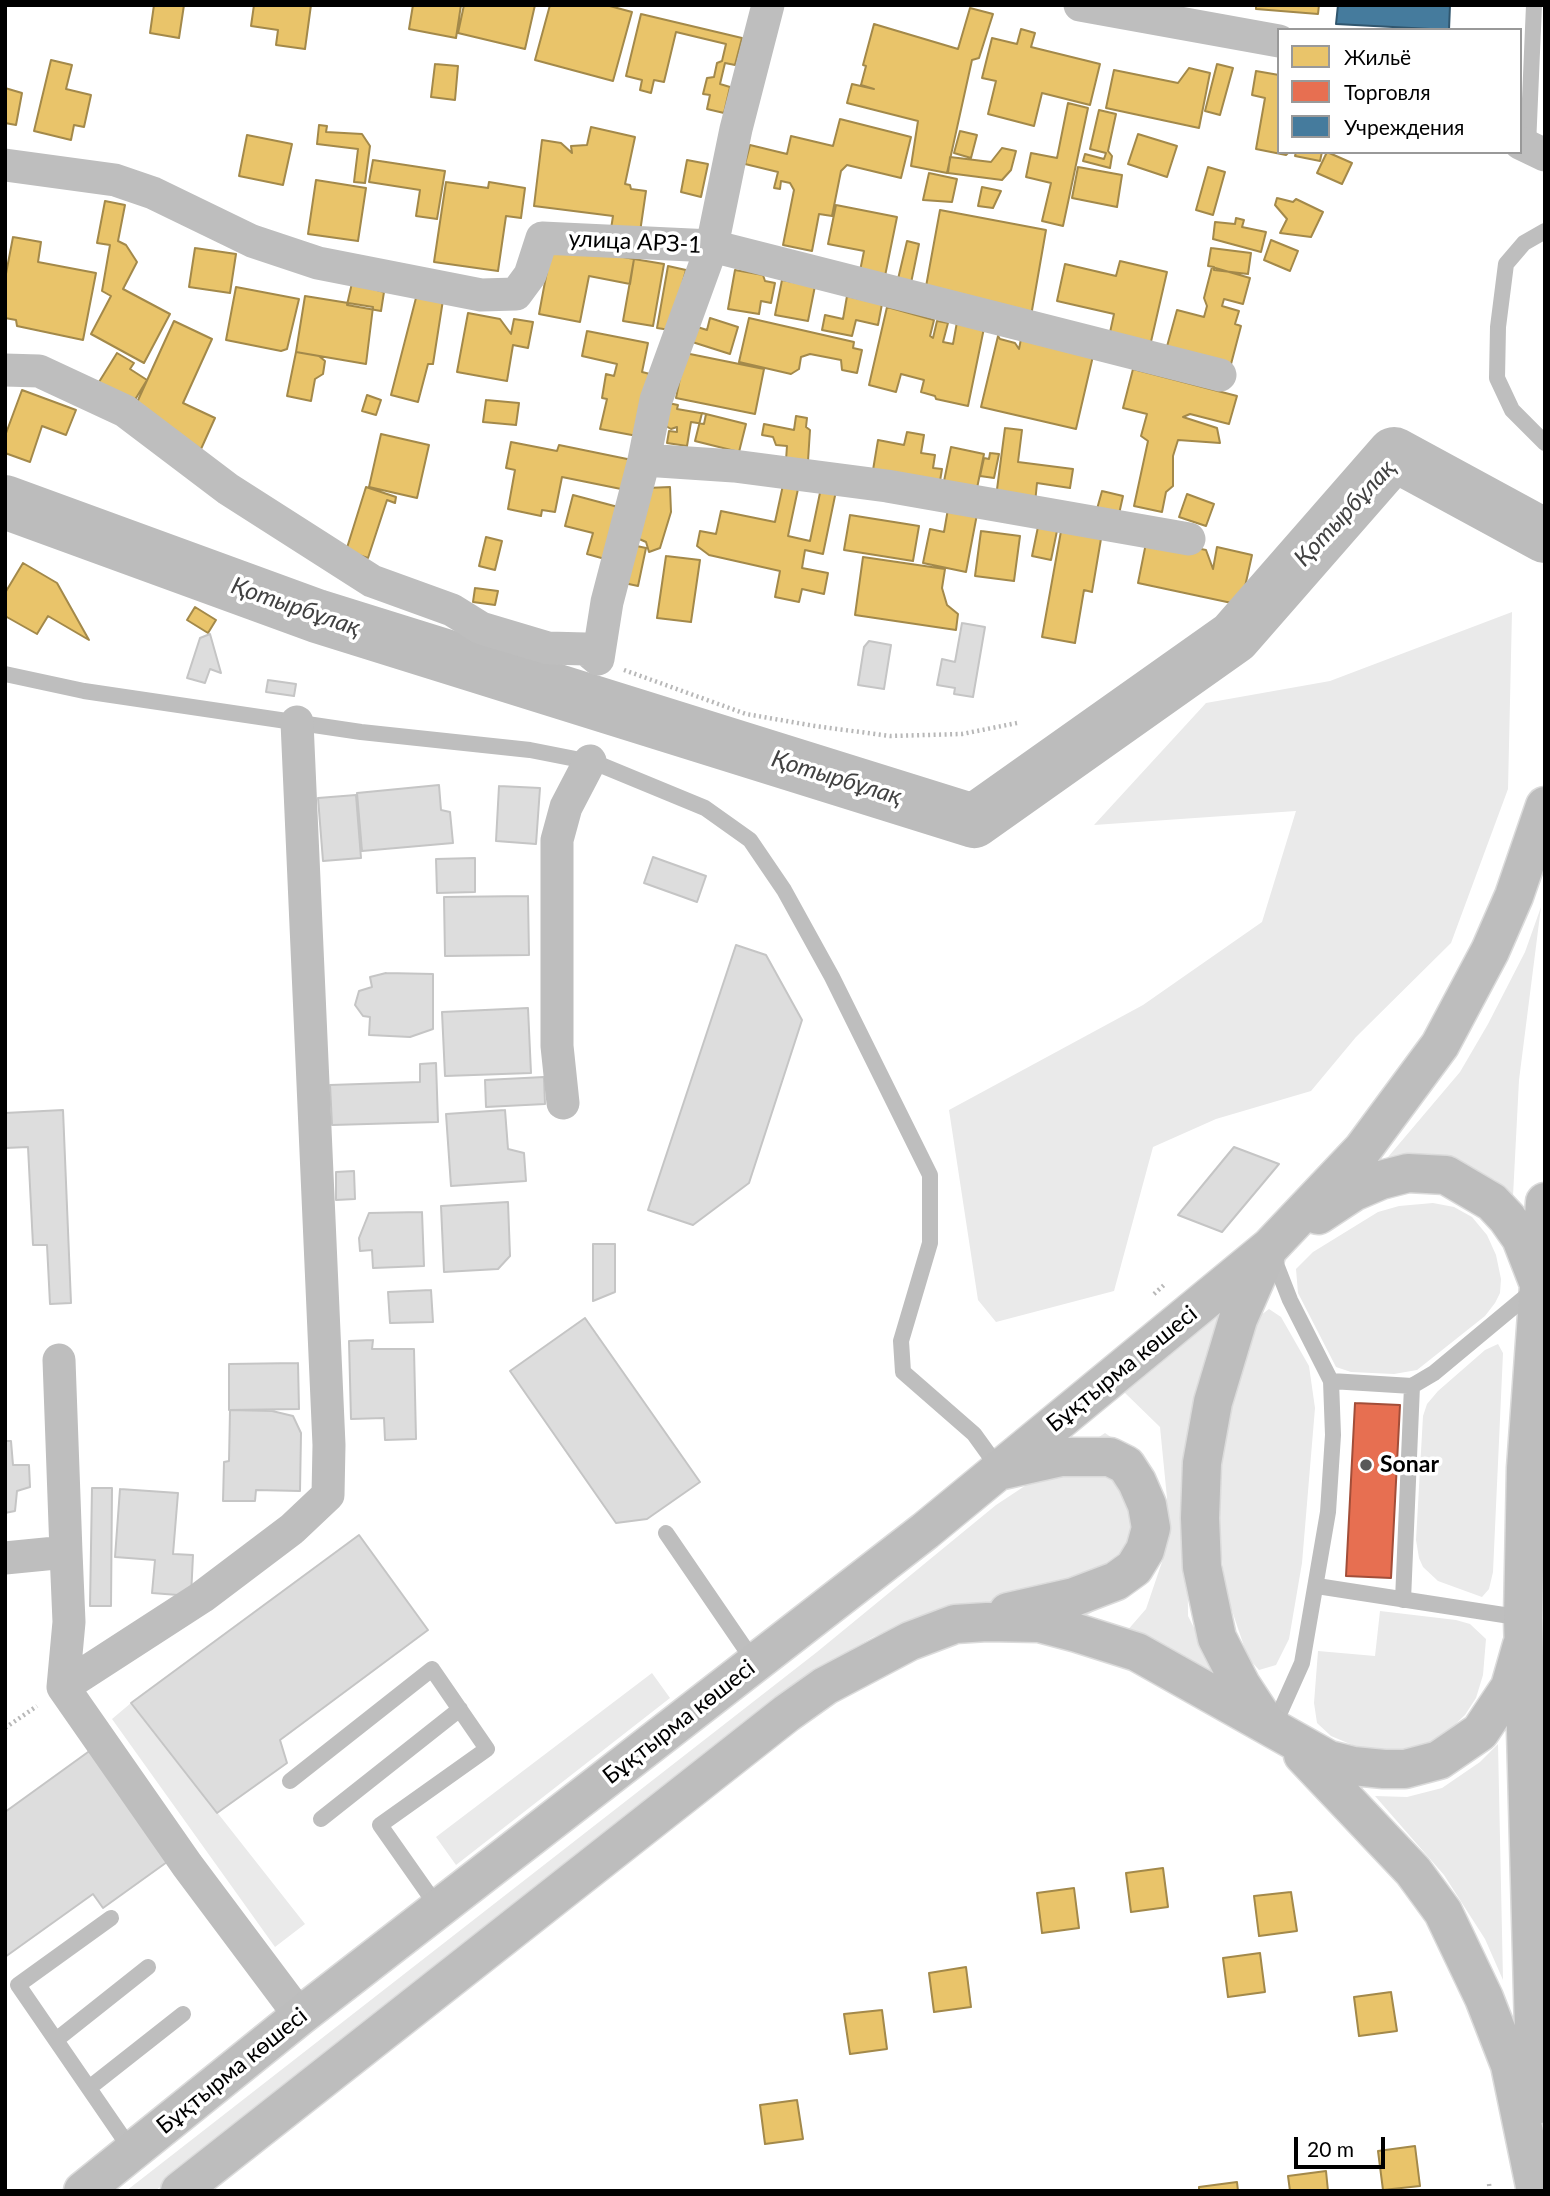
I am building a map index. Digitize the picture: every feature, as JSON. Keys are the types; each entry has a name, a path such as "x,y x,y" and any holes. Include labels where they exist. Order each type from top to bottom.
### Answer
{"main road":[{"path":"1538,2191 1510,2065 1484,1998 1443,1912 1413,1871 1340,1791 1272,1730 1245,1692 1217,1638 1204,1579 1200,1518 1202,1463 1213,1402 1238,1319 1270,1247 1363,1149 1440,1045 1490,951 1514,896 1545,806"},
{"path":"1270,1247 1353,1192 1381,1180 1426,1171 1446,1175 1492,1202 1521,1238 1539,1285"},
{"path":"1538,2191 1522,1632 1527,1468 1545,1202"},
{"name":"Бұқтырма көшесі","path":"83,2191 300,2016 1000,1470 1270,1247"},
{"path":"180,2191 787,1713 881,1656 955,1624 1085,1593 1116,1581 1135,1568 1145,1550 1150,1528 1147,1504 1125,1465 1111,1457 1061,1457 1000,1470"},
{"path":"955,1624 1039,1623 1137,1652 1223,1698 1309,1751 1353,1766 1405,1769 1438,1760 1480,1732 1510,1686 1522,1632"}],"street":[{"path":"598,659 607,601 644,460 656,400 712,246 736,129 768,5"},
{"path":"1080,5 1277,41"},
{"name":"улица АРЗ-1","path":"5,165 115,180 153,193 252,241 318,263 481,295 516,294 530,275 542,238 712,246 1220,375"},
{"path":"5,370 39,371 125,411 228,489 372,581 452,610 481,628 548,648 586,649 598,659"},
{"path":"644,460 734,466 887,486 1189,539"},
{"path":"63,1687 202,1597 292,1529 327,1495 328,1431 297,722"},
{"path":"563,1103 557,1046 557,840 566,807 590,761"},
{"path":"59,1360 69,1622 63,1687 187,1865 300,2016"},
{"path":"5,1558 66,1552"}],"lane":[{"path":"1531,148 1534,5"},
{"path":"1545,231 1524,243 1506,264 1498,327 1497,378 1512,410 1545,443"},
{"path":"5,674 84,691 297,722 530,750 590,761 705,808 750,840 784,890 832,977 930,1175 930,1243 901,1341 904,1372 974,1434 1000,1470"},
{"path":"1270,1247 1290,1300 1331,1381 1333,1435 1328,1512 1302,1663 1272,1730"},
{"path":"1331,1381 1412,1386 1434,1373 1539,1285"},
{"path":"1404,1600 1412,1386"},
{"path":"666,1533 755,1663"},
{"path":"1317,1586 1404,1600 1522,1632"},
{"path":"290,1781 432,1670 487,1749 380,1825 439,1909"},
{"path":"321,1819 460,1709"},
{"path":"111,1918 18,1985 132,2151"},
{"path":"55,2040 148,1967"},
{"path":"89,2088 183,2014"}],"path":[{"path":"598,659 746,714 815,726 902,736 962,734 1017,723"},
{"path":"5,1728 63,1687"},
{"path":"1489,2184 1490,2191"}],"shaded area":[{"path":"1512,612 1508,789 1451,943 1356,1037 1311,1091 1216,1119 1153,1147 1114,1291 996,1322 978,1300 949,1110 1143,1005 1262,922 1296,811 1094,825 1206,703 1330,681"},
{"path":"1541,907 1519,1080 1513,1196 1495,1180 1458,1162 1377,1170 1460,1072 1525,952"},
{"path":"1433,1203 1454,1207 1472,1217 1487,1235 1496,1255 1501,1279 1500,1293 1495,1303 1485,1316 1417,1370 1394,1374 1351,1372 1336,1367 1298,1293 1296,1269 1313,1252 1378,1212 1399,1206"},
{"path":"1243,1287 1187,1502 1188,1616 1219,1677 1126,1632 1146,1609 1163,1559 1167,1498 1160,1427 1124,1392"},
{"path":"1269,1309 1281,1317 1309,1366 1315,1408 1302,1563 1289,1639 1276,1665 1259,1670 1248,1658 1225,1590 1218,1516 1219,1468 1226,1414 1257,1318"},
{"path":"1498,1344 1503,1353 1493,1572 1489,1589 1482,1597 1438,1581 1423,1567 1419,1558 1416,1540 1423,1416 1427,1404 1438,1391 1485,1350"},
{"path":"1105,1433 1137,1455 1146,1510 1115,1598 1081,1619 918,1619 873,1637 827,1664 155,2191 126,2191 817,1652 996,1505"},
{"path":"1380,1611 1456,1620 1470,1624 1486,1639 1483,1675 1476,1698 1465,1715 1437,1742 1400,1751 1362,1749 1331,1736 1317,1723 1314,1703 1318,1651 1375,1656"},
{"path":"652,1673 670,1698 456,1865 436,1837"},
{"path":"131,1703 305,1924 275,1947 112,1719"},
{"path":"1498,1744 1503,1980 1485,1939 1444,1875 1375,1796 1407,1797 1442,1788 1480,1762"}],"building: Жильё":[{"path":"154,5 184,5 179,38 150,33"},
{"path":"254,5 311,5 305,49 276,45 278,30 251,26"},
{"path":"413,5 461,5 456,38 409,29"},
{"path":"464,5 535,5 525,49 458,33"},
{"path":"550,5 606,5 632,12 613,81 535,60"},
{"path":"1256,5 1319,5 1318,14 1256,9"},
{"path":"970,8 993,14 979,58 972,60 947,173 911,166 918,121 847,103 852,84 874,89 861,85 866,66 863,65 874,24 958,49"},
{"path":"641,14 742,38 735,65 725,63 720,84 730,87 724,113 707,109 710,95 703,94 707,78 714,77 717,63 722,61 726,44 676,32 664,82 654,80 651,93 640,90 642,80 626,76"},
{"path":"1021,29 1035,33 1031,47 1100,64 1090,105 1042,93 1034,126 988,114 996,81 982,78 992,38 1017,44"},
{"path":"51,60 72,65 66,89 91,95 84,127 74,125 71,140 34,131"},
{"path":"435,64 458,66 455,100 431,97"},
{"path":"1217,64 1233,68 1220,115 1205,111"},
{"path":"1189,68 1210,73 1199,128 1106,108 1114,70 1178,83"},
{"path":"1256,71 1277,75 1277,153 1256,149 1265,98 1252,95"},
{"path":"5,88 22,93 16,125 5,123"},
{"path":"1068,103 1088,108 1063,226 1042,221 1051,183 1026,177 1031,153 1057,158"},
{"path":"1099,110 1116,114 1108,151 1112,156 1110,168 1083,161 1085,154 1104,159 1106,153 1090,149"},
{"path":"840,119 911,137 901,178 847,165 841,171 832,216 819,214 812,251 783,245 794,190 790,183 781,181 780,189 774,188 778,172 745,164 750,145 787,154 791,136 833,146"},
{"path":"319,125 327,126 326,132 362,134 370,146 365,183 354,182 358,149 317,144"},
{"path":"591,127 635,137 625,184 630,185 631,189 646,191 640,232 611,229 613,216 534,206 542,140 561,143 572,153 571,146 587,145"},
{"path":"960,131 977,135 971,158 954,153"},
{"path":"1138,134 1177,146 1167,177 1128,164"},
{"path":"247,135 292,144 283,185 239,176"},
{"path":"1002,148 1016,151 1011,170 1002,180 948,173 950,157 991,162"},
{"path":"1296,154 1322,154 1320,161"},
{"path":"1326,154 1352,163 1342,184 1317,173"},
{"path":"373,160 445,171 437,219 416,216 420,190 369,182"},
{"path":"687,160 708,164 701,197 681,192"},
{"path":"1078,167 1122,175 1117,207 1072,198"},
{"path":"1208,167 1225,172 1213,215 1196,210"},
{"path":"929,173 957,179 952,202 923,200"},
{"path":"316,180 366,188 358,241 308,234"},
{"path":"446,182 488,188 489,182 525,188 521,218 506,216 498,271 434,262"},
{"path":"982,187 1001,191 993,208 978,206"},
{"path":"1277,198 1293,202 1296,199 1323,212 1311,237 1280,233 1287,219 1275,205"},
{"path":"105,201 125,205 118,241 126,245 137,262 123,289 170,314 144,363 91,334 111,296 102,291 110,245 97,243"},
{"path":"836,205 897,217 885,276 860,271 864,251 828,244"},
{"path":"940,210 1046,230 1031,316 925,292"},
{"path":"1236,218 1244,220 1242,227 1266,232 1261,252 1213,239 1215,222 1235,224"},
{"path":"13,237 41,242 38,262 96,273 83,340 17,326 16,320 5,318 5,279"},
{"path":"1271,240 1298,251 1290,271 1264,260"},
{"path":"907,241 919,244 911,283 898,279"},
{"path":"552,244 634,259 630,284 589,276 580,322 539,314"},
{"path":"195,248 236,254 230,293 189,287"},
{"path":"1211,248 1251,253 1248,274 1214,270 1214,267 1208,266"},
{"path":"634,259 664,264 653,326 623,321"},
{"path":"1120,261 1167,272 1150,346 1109,337 1114,314 1057,301 1065,264 1116,276"},
{"path":"668,266 686,270 670,330 657,328"},
{"path":"1212,267 1250,278 1243,304 1224,299 1222,306 1239,311 1235,324 1241,326 1230,368 1166,350 1177,310 1204,317 1207,306 1204,298"},
{"path":"735,270 763,275 765,281 775,283 771,303 761,301 759,314 728,309"},
{"path":"782,280 815,286 808,321 775,315"},
{"path":"352,283 384,292 381,311 347,305"},
{"path":"236,287 299,299 287,349 281,351 226,340"},
{"path":"417,294 443,300 433,364 428,364 418,402 391,395"},
{"path":"305,296 373,307 366,364 296,352"},
{"path":"847,296 882,304 878,325 856,320 852,336 822,330 825,315 843,319"},
{"path":"887,307 934,320 930,336 933,338 937,321 948,323 943,342 953,344 957,322 984,328 968,406 936,399 935,396 921,392 924,380 901,374 896,392 869,385"},
{"path":"468,313 500,319 511,334 514,319 533,322 528,348 513,345 507,381 457,372"},
{"path":"710,318 738,327 730,354 686,340 691,325 707,330"},
{"path":"749,318 854,342 853,348 862,350 857,373 842,370 841,360 810,354 801,357 799,369 791,374 739,362"},
{"path":"174,321 212,339 183,403 215,418 201,449 134,409"},
{"path":"587,331 648,343 642,372 650,374 637,436 600,429 607,399 602,398 606,374 614,376 617,364 582,356"},
{"path":"998,336 1015,343 1019,349 1021,339 1093,356 1076,429 981,407"},
{"path":"296,352 319,356 325,361 323,374 315,379 311,401 287,396"},
{"path":"117,353 134,363 130,369 147,380 133,403 99,382"},
{"path":"685,353 764,369 755,414 676,398"},
{"path":"1133,369 1237,396 1229,424 1190,414 1183,417 1217,428 1220,443 1178,440 1173,456 1173,486 1166,492 1162,512 1134,506 1148,441 1141,436 1147,414 1123,408"},
{"path":"22,390 76,410 66,435 42,426 30,462 5,453 5,436"},
{"path":"367,395 381,400 376,415 362,411"},
{"path":"486,400 519,403 516,425 483,422"},
{"path":"668,403 678,405 677,409 706,414 704,424 691,422 687,446 667,443 669,431 677,432 677,427 671,429 664,425"},
{"path":"702,413 746,424 739,452 695,441"},
{"path":"796,416 807,418 806,427 810,430 808,461 786,460 787,446 776,445 773,437 762,435 764,424 794,430"},
{"path":"1005,428 1022,430 1018,462 1073,469 1070,488 1037,483 1035,503 996,497"},
{"path":"907,432 924,435 921,453 935,455 933,468 942,469 939,487 872,476 878,440 904,445"},
{"path":"381,434 429,445 417,498 369,487"},
{"path":"511,442 557,451 559,445 632,460 626,490 562,477 555,512 542,510 541,516 508,509 515,470 506,468"},
{"path":"951,447 984,454 976,493 943,486"},
{"path":"990,453 999,454 994,478 980,476 984,458 989,459"},
{"path":"783,485 798,489 788,536 810,541 821,488 836,491 823,554 805,550 802,568 828,573 824,594 802,589 799,602 775,597 780,571 709,555 697,546 700,531 716,534 721,511 775,522"},
{"path":"366,487 396,497 395,503 387,500 368,558 346,551"},
{"path":"670,487 671,512 660,548 649,552 646,542 637,538 647,488"},
{"path":"1102,491 1123,496 1119,514 1097,509"},
{"path":"1187,494 1214,504 1206,526 1179,517"},
{"path":"573,495 618,507 605,559 587,554 593,533 565,526"},
{"path":"949,503 978,509 966,572 923,563 930,529 944,532"},
{"path":"850,515 919,526 913,561 844,550"},
{"path":"1063,520 1103,527 1092,592 1084,590 1075,643 1042,637"},
{"path":"1039,522 1058,526 1051,560 1032,556"},
{"path":"981,531 1020,536 1014,581 975,576"},
{"path":"486,537 502,541 495,570 479,566"},
{"path":"1147,538 1206,550 1213,569 1217,547 1252,555 1241,605 1138,583"},
{"path":"632,545 646,548 638,586 624,583"},
{"path":"666,556 700,560 691,622 657,618"},
{"path":"863,557 945,569 942,588 947,605 958,614 956,630 855,615"},
{"path":"23,563 57,583 89,640 48,616 37,634 5,616 5,593"},
{"path":"475,588 498,591 495,605 473,602"},
{"path":"195,607 216,620 208,633 187,620"},
{"path":"1163,1868 1168,1907 1131,1912 1126,1873"},
{"path":"1074,1888 1079,1928 1042,1933 1037,1893"},
{"path":"1291,1892 1297,1931 1259,1936 1254,1896"},
{"path":"1260,1953 1265,1992 1228,1997 1223,1958"},
{"path":"966,1967 971,2007 934,2012 929,1973"},
{"path":"1391,1992 1397,2031 1359,2036 1354,1997"},
{"path":"882,2010 887,2049 850,2054 844,2014"},
{"path":"797,2100 803,2139 765,2144 760,2105"},
{"path":"1415,2146 1420,2186 1383,2190 1378,2151"},
{"path":"1326,2171 1328,2191 1290,2191 1288,2176"},
{"path":"1237,2182 1238,2191 1199,2191 1199,2187"}],"building: Торговля":[{"path":"1355,1403 1400,1405 1391,1578 1346,1576"}],"building: Учреждения":[{"path":"1338,5 1450,5 1449,28 1336,24"}],"building: Прочее":[{"path":"962,623 985,627 973,697 954,694 955,688 937,685 942,659 955,662"},
{"path":"210,634 221,673 210,669 205,683 187,678 200,638"},
{"path":"869,641 891,645 884,689 858,685 864,647"},
{"path":"268,680 296,684 294,696 266,692"},
{"path":"439,785 441,810 450,812 453,843 362,851 357,793"},
{"path":"499,786 540,788 536,844 496,841"},
{"path":"356,795 361,858 323,861 318,798"},
{"path":"653,857 706,876 697,902 644,883"},
{"path":"475,858 475,892 437,893 436,859"},
{"path":"528,896 529,955 445,956 444,897"},
{"path":"736,945 766,955 802,1020 749,1183 693,1225 648,1210"},
{"path":"386,973 433,974 433,1029 410,1037 369,1035 370,1017 363,1016 355,1005 359,991 372,987 370,977"},
{"path":"528,1008 531,1073 445,1076 442,1012"},
{"path":"436,1063 438,1122 332,1125 330,1085 420,1082 420,1064"},
{"path":"544,1077 545,1104 486,1107 485,1080"},
{"path":"63,1110 71,1303 50,1304 47,1245 33,1245 28,1147 5,1148 5,1113"},
{"path":"505,1110 508,1149 524,1153 526,1181 451,1186 446,1114"},
{"path":"1234,1147 1279,1164 1222,1232 1178,1215"},
{"path":"354,1171 355,1199 336,1200 336,1172"},
{"path":"508,1202 510,1256 498,1269 444,1272 441,1206"},
{"path":"422,1212 424,1266 373,1268 372,1250 360,1251 359,1238 369,1213"},
{"path":"593,1244 615,1244 615,1292 593,1301"},
{"path":"431,1290 433,1322 390,1323 388,1292"},
{"path":"585,1318 700,1482 647,1519 616,1523 510,1371"},
{"path":"373,1340 372,1349 414,1349 416,1439 385,1440 384,1418 351,1419 349,1341"},
{"path":"298,1363 299,1409 229,1410 229,1364"},
{"path":"230,1410 272,1411 293,1416 301,1433 300,1491 256,1490 255,1501 223,1501 224,1462 229,1461"},
{"path":"5,1441 11,1441 13,1465 29,1465 30,1487 17,1491 15,1511 5,1513"},
{"path":"92,1488 112,1488 111,1606 90,1606"},
{"path":"120,1489 178,1493 173,1554 193,1555 191,1596 152,1593 155,1560 115,1557"},
{"path":"359,1535 428,1630 280,1740 287,1763 217,1813 131,1703"},
{"path":"95,1747 174,1857 103,1908 93,1894 5,1957 5,1812"}],"waterway":[{"name":"Қотырбұлақ","path":"5,502 317,616 974,821 1234,637 1394,454 1545,536"}],"place":[{"name":"Sonar","path":"1366,1465"}]}
